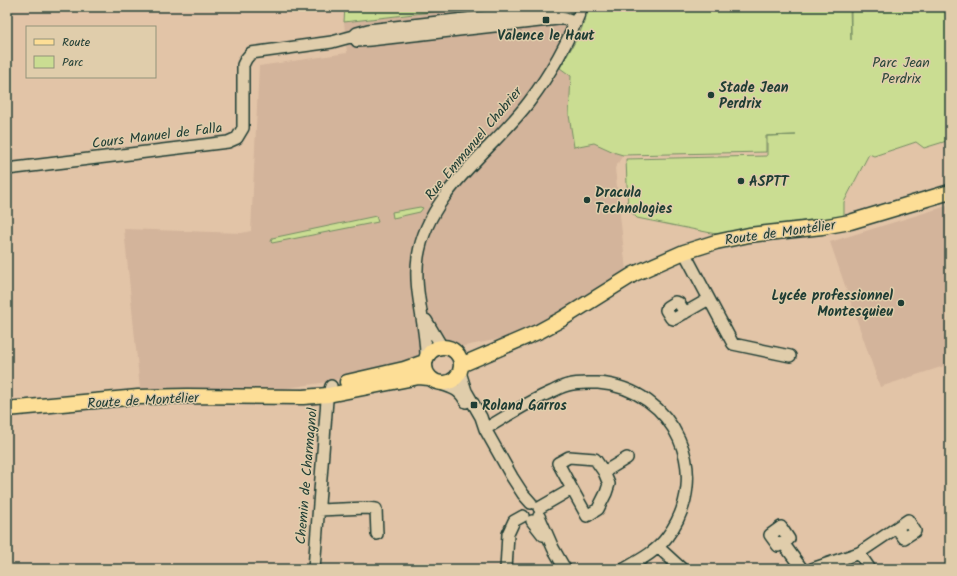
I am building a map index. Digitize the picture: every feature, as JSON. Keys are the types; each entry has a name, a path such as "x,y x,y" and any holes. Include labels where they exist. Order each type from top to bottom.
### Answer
{"main road":[{"name":"Route de Montélier","path":"7,409 138,398 278,397 419,377 429,378 432,381 441,384 452,381 460,369 510,343 526,338 551,326 634,274 684,252 748,234 822,227 850,222 950,192"},
{"name":"Route de Montélier","path":"329,390 404,369 425,359 436,348 448,349 510,343"},
{"path":"448,349 460,360 460,369"},
{"path":"425,359 426,373 429,378"}],"street":[{"name":"Cours Manuel de Falla","path":"7,169 228,142 237,138 243,128 243,65 251,53 332,42 354,36 357,33 368,30 570,7"},
{"name":"Rue Emmanuel Chabrier","path":"425,359 426,338 418,294 417,268 422,242 429,220 439,204 454,186 529,102 554,63 576,23 579,8"},
{"name":"Cours Manuel de Falla","path":"354,36 357,41 558,19 565,19 576,23"},
{"path":"684,252 733,344 790,356"},
{"path":"685,313 709,299"},
{"name":"Rue Emmanuel Chabrier","path":"421,308 427,322 448,349"},
{"path":"460,369 466,391 481,417 485,429 565,569"},
{"path":"485,429 542,396 567,385 588,382 609,384 632,391 651,403 664,414 678,439 687,464 688,479 683,507 676,523 658,547 624,569"},
{"path":"441,384 456,390 461,394 476,419 485,429"},
{"name":"Chemin de Charmagnol","path":"314,569 329,390"},
{"path":"570,457 595,460 604,472 609,484 598,510 587,516 572,489 558,463 570,457"},
{"path":"604,472 627,458"},
{"path":"506,569 508,534 514,521 572,489"},
{"path":"319,510 376,509 376,534"},
{"path":"812,569 859,553 897,528"},
{"path":"783,543 802,569"},
{"path":"658,547 682,569"},
{"path":"859,553 870,569"}],"shaded area":[{"path":"475,7 576,7 548,64 560,68 571,75 569,115 574,146 594,143 623,155 615,168 626,271 558,314 532,328 509,337 460,347 447,340 434,343 420,352 416,357 409,360 327,382 281,389 223,392 187,389 140,389 124,229 242,233 251,231 259,66 347,53 344,22"},
{"name":"Lycée professionnel Montesquieu","path":"950,205 950,364 880,387 830,242"}],"green space":[{"path":"345,7 475,7 344,22"},
{"name":"Parc Jean Perdrix","path":"590,7 850,7 851,40 851,7 950,7 950,140 924,148 916,142 874,156 869,154 844,202 844,216 764,226 721,235 637,218 628,209 626,159 767,156 767,136 796,135 766,136 766,152 623,155 594,143 574,147 569,115 571,76 560,68 579,35"},
{"path":"420,207 423,208 420,212 393,218 392,212"},
{"path":"376,216 378,222 271,242 272,238"}],"place":[{"name":"Valence le Haut","path":"546,20"},
{"name":"Stade Jean Perdrix","path":"711,95"},
{"name":"ASPTT","path":"741,181"},
{"name":"Dracula Technologies","path":"587,200"},
{"name":"Lycée professionnel Montesquieu","path":"901,303"},
{"name":"Roland Garros","path":"474,405"}]}
